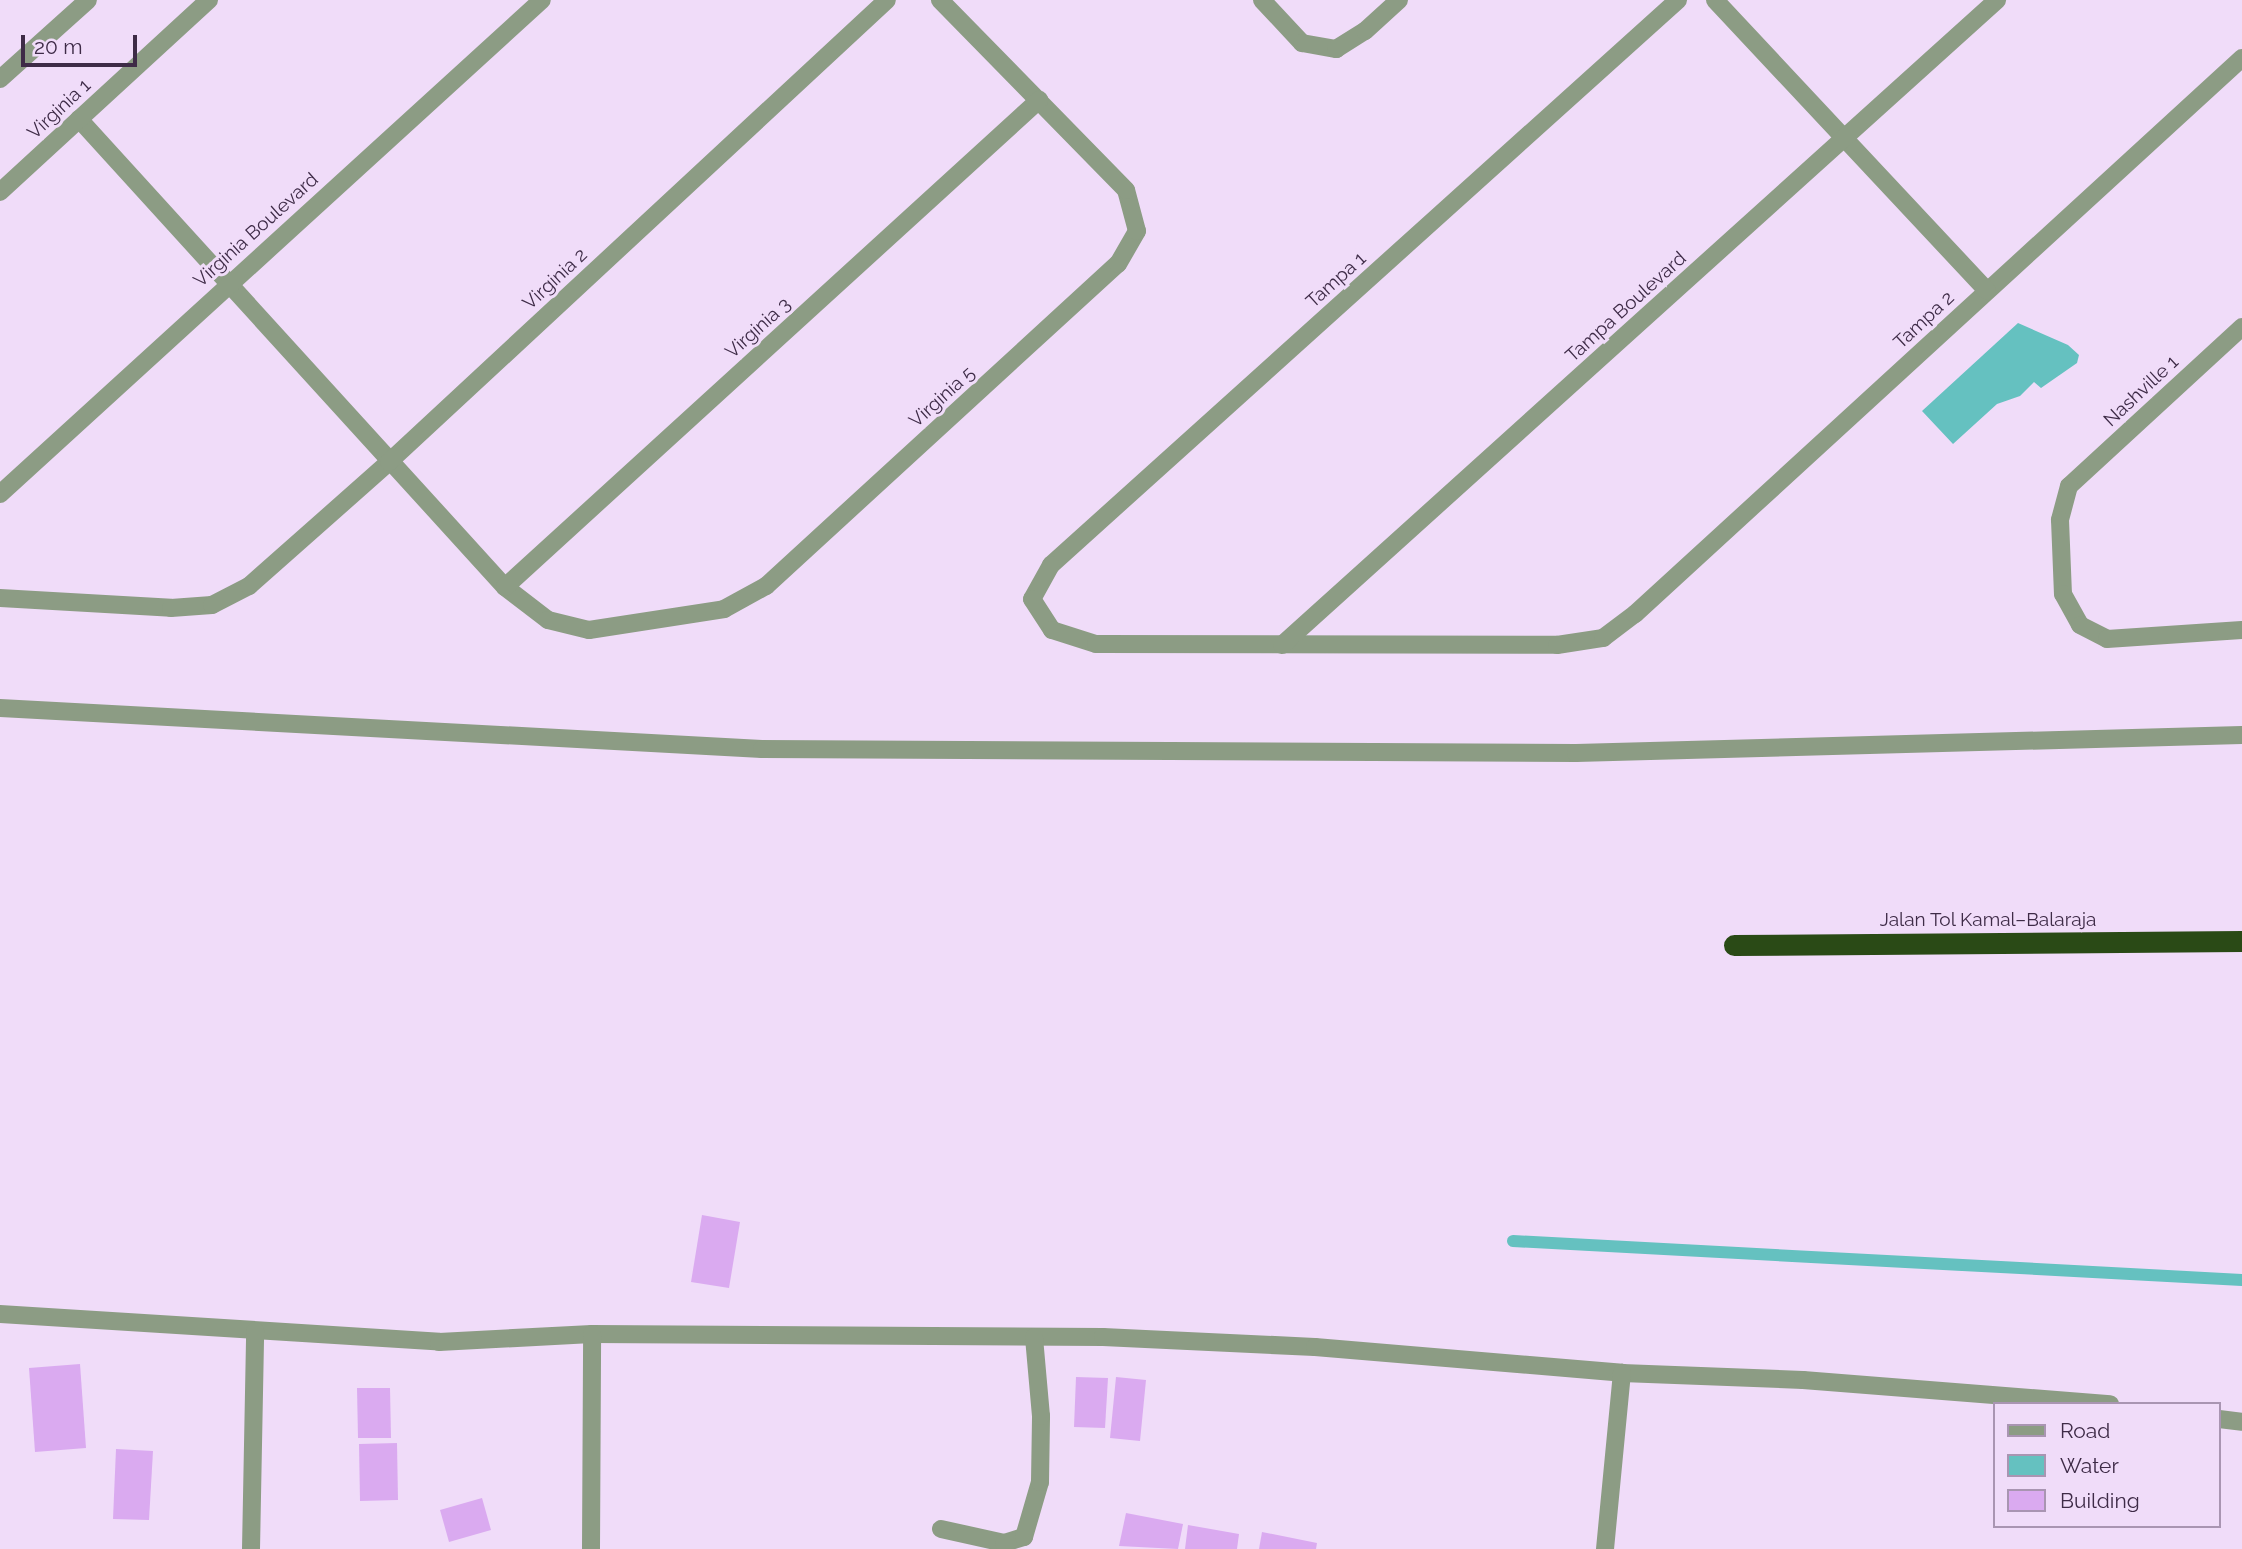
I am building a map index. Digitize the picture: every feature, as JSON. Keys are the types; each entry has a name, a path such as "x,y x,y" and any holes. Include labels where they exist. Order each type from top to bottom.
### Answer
{"highway":[{"name":"Jalan Tol Kamal–Balaraja","path":"1734,945 2242,941"}],"street":[{"path":"0,79 88,0"},
{"name":"Virginia 1","path":"0,192 209,0"},
{"name":"Virginia Boulevard","path":"0,494 542,0"},
{"name":"Virginia 2","path":"0,598 171,608 212,605 249,586 389,462 887,0"},
{"path":"940,0 1039,100"},
{"path":"1262,0 1302,43 1336,49 1365,31 1399,0"},
{"name":"Tampa 1","path":"1032,599 1051,565 1678,0"},
{"path":"1715,0 1987,291"},
{"name":"Tampa Boulevard","path":"1282,645 1997,0"},
{"name":"Tampa 2","path":"1032,599 1052,630 1097,644 1557,646 1602,638 1636,614 2242,58"},
{"name":"Virginia 5","path":"79,119 505,587 548,620 589,630 724,609 766,586 1118,264 1137,231 1126,190 1039,100"},
{"name":"Virginia 3","path":"505,587 1039,100"},
{"name":"Nashville 1","path":"2242,327 2069,486 2060,520 2063,594 2080,625 2107,639 2242,630"},
{"path":"0,708 776,749 1576,753 2242,735"},
{"path":"0,1314 439,1342 592,1334 1034,1337 1315,1347 1622,1374 1803,1380 2084,1402"},
{"path":"251,1549 255,1331"},
{"path":"591,1549 592,1334"},
{"path":"941,1529 1004,1543 1024,1537 1040,1482 1041,1416 1034,1337"},
{"path":"1605,1549 1622,1374"},
{"path":"2221,1419 2242,1422"}],"water":[{"path":"2018,323 2068,345 2079,355 2077,363 2041,388 2034,382 2020,396 1997,404 1953,444 1922,411"}],"building":[{"path":"702,1215 740,1222 729,1288 691,1282"},
{"path":"80,1364 86,1448 35,1452 29,1368"},
{"path":"1076,1377 1108,1378 1105,1428 1074,1427"},
{"path":"1116,1377 1146,1380 1140,1441 1110,1438"},
{"path":"357,1388 390,1388 391,1438 358,1438"},
{"path":"397,1443 398,1500 360,1501 359,1444"},
{"path":"116,1449 153,1451 149,1520 113,1519"},
{"path":"482,1498 491,1530 449,1542 440,1510"},
{"path":"1126,1513 1183,1524 1178,1549 1119,1546"},
{"path":"1188,1525 1239,1534 1237,1549 1185,1549"},
{"path":"1262,1532 1317,1543 1316,1549 1259,1549"}],"waterway":[{"path":"1513,1241 2242,1280"}]}
